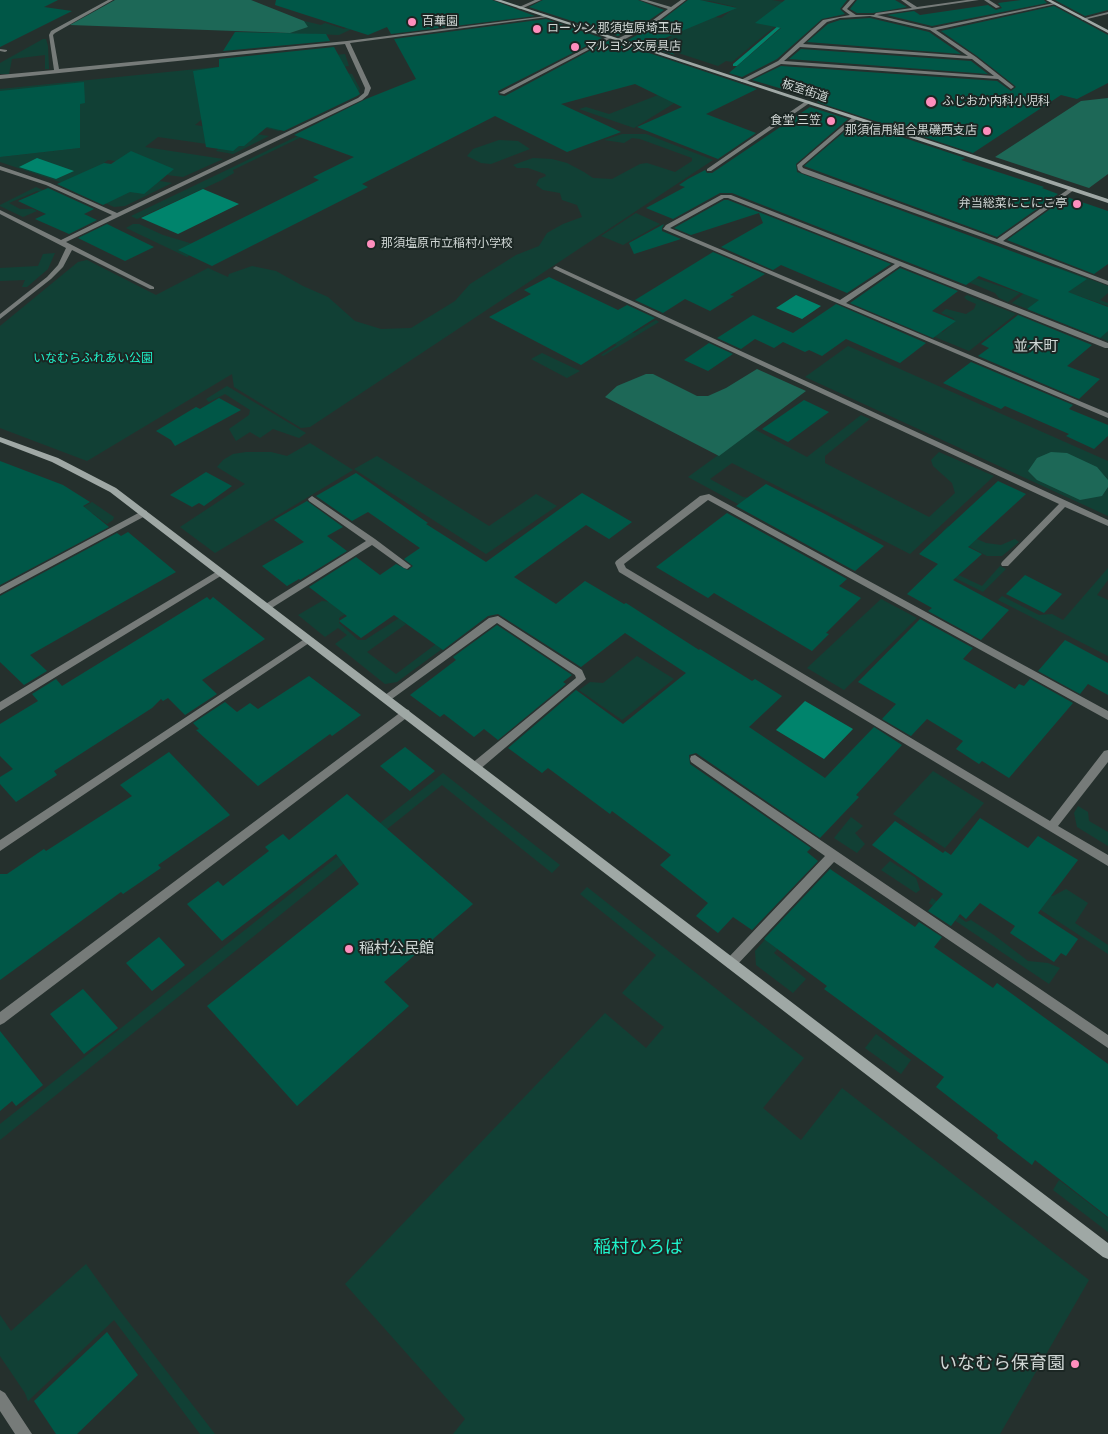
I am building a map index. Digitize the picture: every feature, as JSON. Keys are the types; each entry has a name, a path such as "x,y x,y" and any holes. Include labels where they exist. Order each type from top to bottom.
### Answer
{"street":[{"path":"57,71 51,35 53,32 111,0"},
{"name":"板室街道","path":"496,0 1108,200"},
{"path":"519,8 539,0"},
{"path":"642,0 672,9"},
{"path":"619,40 651,24 684,0"},
{"path":"852,0 844,9 855,16"},
{"path":"903,0 917,8"},
{"path":"743,81 780,62 825,21 977,0"},
{"path":"986,0 998,7"},
{"path":"1048,0 1108,32"},
{"path":"932,29 1054,4"},
{"path":"1083,19 1108,13"},
{"path":"870,15 932,29 1011,87"},
{"path":"0,77 347,42 546,17"},
{"path":"502,93 611,38"},
{"path":"61,242 360,99 366,94 368,88 347,42"},
{"path":"798,45 974,58"},
{"path":"780,62 999,78"},
{"path":"708,170 808,102"},
{"path":"855,118 799,166 800,169 1108,283"},
{"path":"0,168 48,184 117,215"},
{"path":"998,241 1072,189"},
{"path":"1108,346 729,196 723,196 668,226 666,229 1108,416"},
{"path":"0,212 152,288"},
{"path":"0,317 49,278 60,266 70,247"},
{"path":"841,303 899,264"},
{"path":"556,268 1108,523"},
{"path":"1099,412 1108,404"},
{"path":"0,439 55,460 113,490 1108,1252"},
{"path":"1108,716 709,497 703,498 619,563 622,570 1108,861"},
{"path":"312,499 407,566"},
{"path":"1005,564 1064,503"},
{"path":"0,591 144,513"},
{"path":"267,607 372,541"},
{"path":"0,707 221,572"},
{"path":"386,698 492,620 498,619 579,673 580,678 475,767"},
{"path":"0,846 309,639"},
{"path":"0,1019 405,713"},
{"path":"1051,827 1108,754"},
{"path":"694,760 1108,1042"},
{"path":"731,963 833,855"},
{"path":"0,1398 24,1434"}],"green space":[{"path":"690,0 772,0 800,5 732,62 726,61 718,66 663,48 651,42 662,42 672,37 668,34 676,10 721,18 736,7 710,1"},
{"path":"366,20 369,21 339,35 290,33 308,27 304,21 321,25 325,23 344,29"},
{"path":"276,33 290,33 272,40"},
{"path":"46,39 48,46 49,69 45,69 45,55 12,59 9,74 0,74 0,63"},
{"path":"345,54 349,66 321,69 352,74 360,89 356,95 279,131 207,115 195,125 269,136 233,154 216,151 221,146 158,137 145,147 223,159 183,177 167,175 173,169 108,160 94,170 172,183 125,206 114,207 60,182 0,162 0,157 80,148 79,127 0,116 0,89"},
{"path":"410,82 403,88 233,170 234,173 222,180 137,219 131,216"},
{"path":"707,83 634,128 579,109 586,107 609,114 666,92"},
{"name":"いなむらふれあい公園","path":"622,134 646,134 713,160 310,427 301,428 234,387 232,374 87,461 0,428 0,326 78,262 87,260 156,295 208,268 228,277 229,274 252,266 276,271 328,297 355,321 381,329 411,328 455,301 470,284 516,255 539,246 547,233 563,224 582,217 577,205 562,200 560,193 543,190 536,185 539,179 546,176 545,174 528,168 517,168 513,165 533,158 552,159 567,163 593,178 612,179 640,164 647,163 675,172 692,161 692,158 640,139 632,138 624,143 604,140"},
{"path":"499,140 518,141 530,149 491,164 481,163 467,156 473,149"},
{"path":"36,187 60,198 58,200 37,191 9,203 20,209 33,209 37,211 23,217 0,206 0,205"},
{"path":"636,213 660,224 623,245 601,236"},
{"path":"133,224 139,224 163,235 193,244 195,252 187,257 126,228"},
{"path":"55,253 48,269 27,287 22,287 25,280 0,281 0,268 38,266 43,254"},
{"path":"1057,267 1108,286 1108,293 1100,300 1108,303 1108,306 1076,295 1064,305 1108,324 1108,341 1012,303"},
{"path":"954,276 976,278 1020,293 1008,302 999,298 995,293"},
{"path":"967,295 1016,314 969,351 925,333 943,332 955,321 953,318 941,313 946,309 966,314 974,309 976,304 964,297"},
{"path":"656,320 659,322 603,356 601,355 617,345 607,341 625,329 634,333"},
{"path":"848,346 1108,461 1108,516 805,377"},
{"path":"542,353 580,371 567,378 531,359"},
{"path":"227,386 306,433 299,438 273,429 260,438 250,432 236,441 229,429 249,415 250,410 225,394 209,402 206,399"},
{"path":"861,415 870,419 825,456 825,463 929,517 955,493 952,483 933,466 931,460 939,452 994,476 910,554 732,463 710,479 743,497 751,498 749,510 688,477 754,429 807,457"},
{"path":"310,443 353,470 215,553 180,527 245,484 217,467 223,460 233,454 246,452 271,452 287,456"},
{"path":"377,456 489,526 536,494 557,506 486,554 354,469"},
{"path":"92,502 114,517 113,520 107,524 92,513 59,531 73,513"},
{"path":"948,526 986,543 1001,545 1015,539 1019,542 1002,556 987,556 942,532"},
{"path":"1000,566 1006,569 983,592 945,573 948,570 982,586"},
{"path":"1108,568 1108,580 1097,595 1108,600 1108,656 998,600 1002,596 1039,615 1052,614 1063,620"},
{"path":"881,599 917,618 844,690 807,668"},
{"path":"322,601 359,605 339,618 339,623 358,640 365,640 399,618 406,624 367,652 396,674 436,644 442,649 397,682 385,684 335,644 347,635 338,628 325,637 298,615"},
{"path":"637,656 674,679 622,720 579,690 590,682 603,683"},
{"path":"933,771 984,803 945,848 893,814"},
{"path":"443,773 560,865 552,873 442,785 0,1140 0,1124"},
{"path":"1078,806 1088,812 1089,821 1108,832 1108,846 1077,827 1074,813"},
{"path":"851,817 863,826 855,833 865,844 857,853 834,838"},
{"path":"890,861 916,878 920,890 916,893 881,870"},
{"path":"995,880 1053,896 1066,889 1088,903 1075,923 1108,945 1108,954"},
{"name":"稲村ひろば","path":"587,887 804,1058 763,1108 801,1140 842,1088 1089,1280 1000,1434 453,1434 465,1419 345,1284 605,1013 646,1048 664,1027 622,993 656,955 580,894"},
{"path":"932,898 966,922 971,920 994,935 1028,961 1048,963 1060,968 1049,984 929,903"},
{"path":"793,908 805,917 774,953 806,979 793,993 756,965 755,951"},
{"path":"876,1034 911,1060 901,1074 865,1048"},
{"path":"1059,1180 1108,1218 1108,1232 1053,1190"},
{"path":"86,1264 215,1434 200,1434 114,1320 28,1401 25,1393 0,1356 0,1315 11,1331"}],"shaded area":[{"path":"115,0 251,0 304,21 308,27 290,33 70,25"},
{"path":"1108,98 1108,174 1089,188 995,157 1081,101"},
{"path":"37,158 74,171 56,179 19,167"},
{"path":"203,189 239,204 178,234 141,218"},
{"path":"796,295 821,306 802,319 776,308"},
{"path":"757,369 806,391 719,456 605,397 617,386 646,374 653,374 697,396 708,396 726,388"},
{"path":"1051,452 1067,453 1097,467 1108,480 1108,487 1102,496 1080,500 1037,480 1028,471 1037,458"},
{"path":"805,701 853,729 824,759 776,730"}],"building":[{"path":"0,0 58,0 44,7 72,11 0,47"},
{"path":"276,0 492,0 535,16 391,34 387,27 368,35 275,5"},
{"path":"543,0 638,0 664,10 648,21 618,36 529,7"},
{"path":"688,0 700,0 737,8 658,41 675,55 628,40 654,26"},
{"path":"785,0 847,0 840,9 845,14 822,19 777,59 742,77 729,73 781,28 755,23"},
{"path":"857,0 895,0 907,7 873,13 857,13 850,9"},
{"path":"1044,0 1047,3 932,26 887,15 914,11 920,15 988,5 996,10 1002,8 998,3"},
{"path":"1055,0 1108,0 1108,10 1085,16"},
{"path":"1054,6 1108,35 1108,83 1077,99 1061,95 973,153 817,102 820,100 752,80 781,66 997,81 1011,91 1016,87 1014,85 941,31"},
{"path":"870,18 929,32 961,54 807,42 828,24 840,20"},
{"path":"546,19 602,38 498,91 499,95 505,96 610,40 757,89 706,114 756,133 718,159 637,127 682,107 635,84 561,104 621,132 567,152 495,116 362,184 368,187 212,266 178,250 319,180 313,177 354,157 294,135 366,99 416,79 394,39"},
{"path":"235,32 326,34 330,41 223,51"},
{"path":"334,47 360,94 284,131 267,127 244,146 239,146 233,151 206,147 193,71 219,67 219,59"},
{"path":"801,49 971,61 988,74 789,59"},
{"path":"84,82 85,103 80,104 80,148 0,157 0,91"},
{"path":"810,107 848,119 796,164 797,172 1087,279 1068,292 1108,307 1108,331 1100,338 1027,309 1039,300 979,276 966,285 732,193 720,193 673,219 646,208 685,187 679,185 688,179 705,170 707,173 712,173"},
{"path":"856,122 965,158 961,160 1044,187 1042,188 1058,194 997,237 804,166"},
{"path":"131,151 174,169 144,194 130,192 103,205 57,184 104,163 111,164"},
{"path":"48,188 94,209 84,214 97,220 69,234 35,219 46,214 18,201"},
{"path":"1067,197 1108,211 1108,264 1094,274 1007,240"},
{"path":"724,200 728,200 891,264 847,293 781,265 773,270 721,247 763,223 759,213 691,235 674,228"},
{"path":"107,224 154,247 125,261 78,238"},
{"path":"664,224 662,231 681,239 634,254 629,243"},
{"path":"713,252 765,274 730,295 734,296 710,311 685,299 663,313 635,300"},
{"path":"900,268 958,291 932,311 956,321 933,338 850,303"},
{"path":"549,277 618,310 627,305 655,318 581,365 489,317 531,294 524,290"},
{"path":"836,304 926,343 900,363 846,339 822,356 809,350 805,352 783,342 774,348 755,339 741,349 717,338 753,315 793,333"},
{"path":"1018,315 1092,345 1067,366 1100,379 1079,399 978,356 989,348 981,344"},
{"path":"709,343 733,354 708,371 684,360"},
{"path":"971,362 1073,405 1069,409 1108,425 1108,436 1094,449 1066,436 1069,434 1005,406 1001,409 943,383"},
{"path":"219,398 241,410 175,446 171,440 156,431 196,407 200,409"},
{"path":"804,400 829,412 788,442 762,429"},
{"path":"0,461 63,485 90,502 83,506 109,527 0,585"},
{"path":"206,472 232,486 204,506 199,503 192,507 170,495"},
{"path":"356,473 428,523 426,524 486,562 582,493 632,522 609,539 586,525 514,577 556,604 585,581 624,604 626,603 699,650 752,681 755,679 782,696 749,727 825,778 874,727 902,745 856,795 859,797 820,838 696,753 689,755 690,764 811,848 807,852 818,861 752,930 733,917 718,933 696,916 708,903 660,865 671,855 612,811 610,814 548,768 542,773 508,748 576,690 623,724 686,673 625,633 581,667 498,614 488,616 443,650 394,615 361,638 339,621 347,616 309,587 356,557 380,575 396,564 408,570 413,566 404,559 420,548 368,512 352,521 316,496"},
{"path":"998,481 1026,494 968,547 982,554 953,580 1009,610 981,640 928,611 932,608 907,594 938,564 919,554"},
{"path":"766,484 884,546 855,571 736,506"},
{"path":"307,501 343,527 327,536 347,551 287,586 262,566 304,542 274,520"},
{"path":"727,513 847,579 839,586 861,598 826,633 829,634 812,651 714,593 708,598 656,567"},
{"path":"128,532 176,572 30,655 47,671 24,685 0,662 0,596 117,533 121,536"},
{"path":"1025,575 1062,594 1044,613 1006,594"},
{"path":"207,597 210,600 213,597 265,639 202,680 217,694 185,715 168,698 163,701 161,699 152,708 54,771 57,775 16,802 0,784 0,777 13,769 0,756 0,724 38,701 32,694 56,679 62,686"},
{"path":"920,619 973,648 963,659 1015,689 1019,684 1024,686 1030,679 1073,703 1009,778 982,761 979,764 956,749 963,741 927,719 911,736 882,719 896,704 858,682"},
{"path":"497,625 572,675 563,682 566,684 498,740 484,729 474,737 444,714 440,717 410,695 456,660 453,657"},
{"path":"1065,640 1108,663 1108,695 1088,684 1080,694 1038,671"},
{"path":"309,676 361,715 332,736 330,734 258,786 196,730 199,729 193,723 225,702 237,712 250,703 258,709"},
{"path":"405,747 435,771 410,791 380,766"},
{"path":"169,752 230,815 158,865 161,868 123,894 121,892 0,980 0,874 7,874 44,849 46,851 132,796 120,785"},
{"path":"347,794 473,904 384,982 409,1006 297,1106 207,1006 359,884 336,854 222,941 187,904 218,881 223,886 269,851 265,847 283,834 289,840"},
{"path":"980,818 1028,848 1038,836 1078,860 1038,913 1078,939 1066,956 1061,953 1054,962 1010,933 1015,926 980,903 966,919 960,914 951,926 928,911 943,894 872,845 895,821 943,853 945,851 951,855"},
{"path":"830,869 915,927 919,922 942,937 934,947 993,988 997,983 1108,1064 1108,1217 1035,1160 1032,1165 997,1138 998,1135 936,1087 944,1077 824,989 827,986 764,939"},
{"path":"159,937 185,965 152,991 126,963"},
{"path":"83,989 118,1028 84,1054 50,1014"},
{"path":"0,1031 43,1085 16,1106 12,1101 0,1111"},
{"path":"107,1332 138,1375 77,1434 56,1434 34,1401"}],"waterway":[{"path":"735,65 786,21"}],"place":[{"name":"百華園","path":"412,22"},
{"name":"ローソン 那須塩原埼玉店","path":"537,29"},
{"name":"マルヨシ文房具店","path":"575,47"},
{"name":"ふじおか内科小児科","path":"931,102"},
{"name":"食堂 三笠","path":"831,121"},
{"name":"那須信用組合黒磯西支店","path":"987,131"},
{"name":"弁当総菜にこにこ亭","path":"1077,204"},
{"name":"那須塩原市立稲村小学校","path":"371,244"},
{"name":"稲村公民館","path":"349,949"},
{"name":"いなむら保育園","path":"1075,1364"}],"district":[{"name":"並木町","path":"1036,347"}]}
